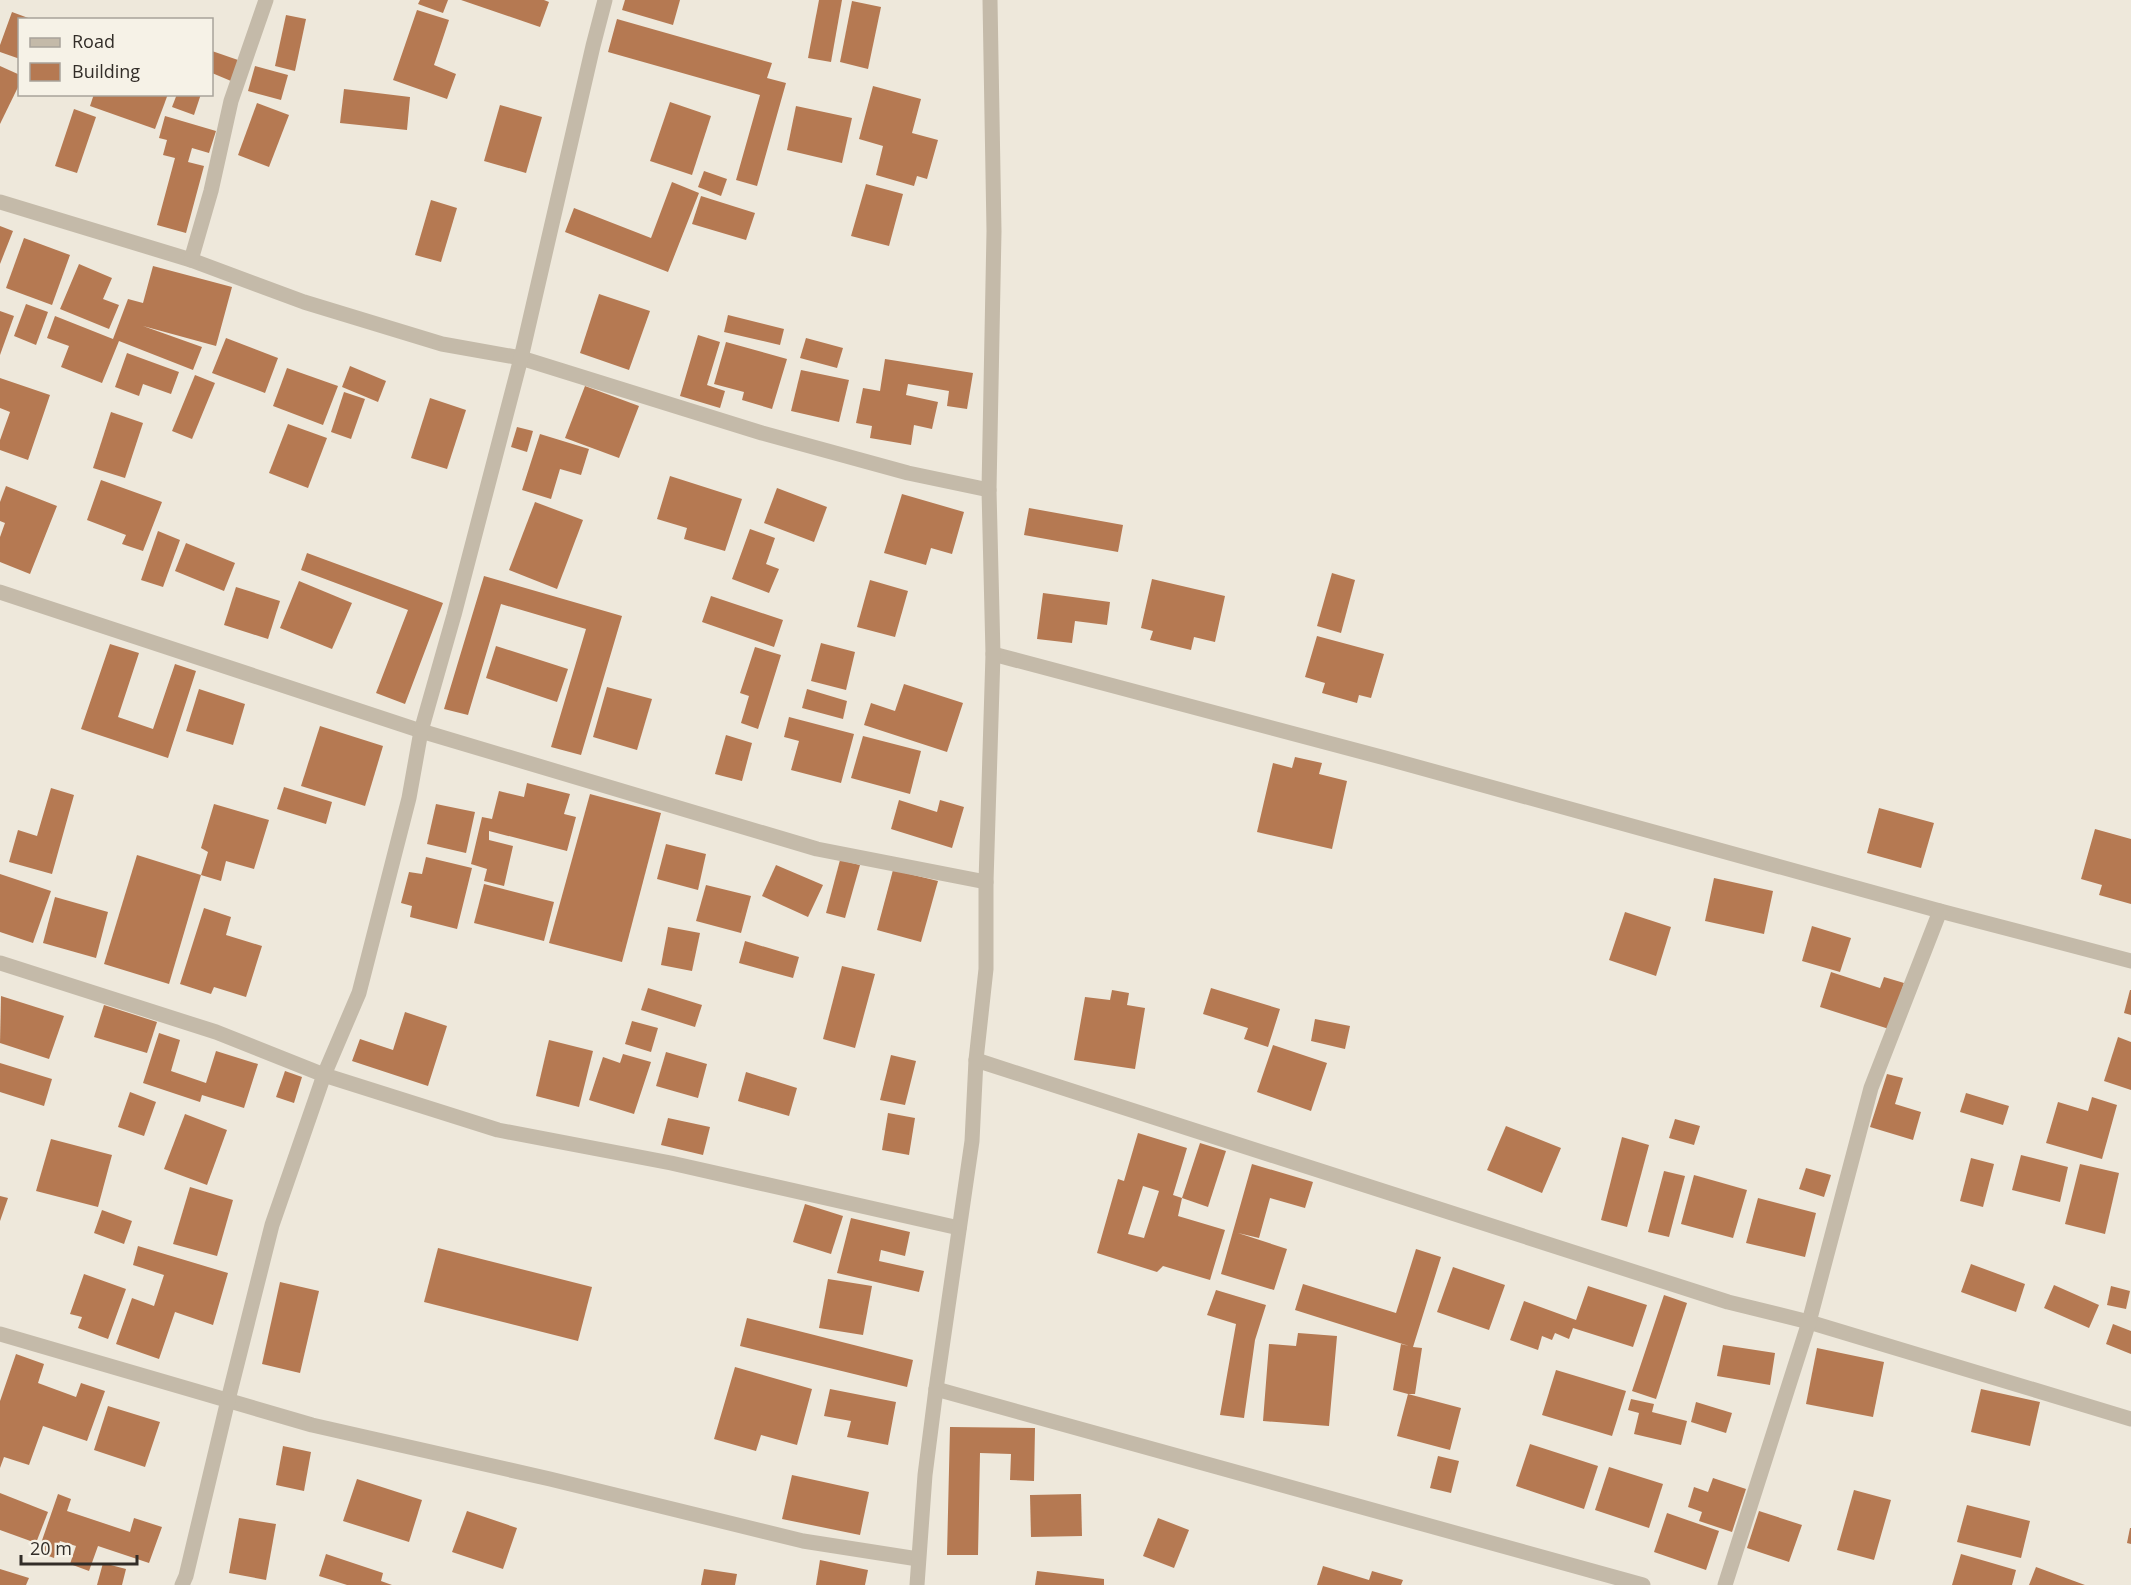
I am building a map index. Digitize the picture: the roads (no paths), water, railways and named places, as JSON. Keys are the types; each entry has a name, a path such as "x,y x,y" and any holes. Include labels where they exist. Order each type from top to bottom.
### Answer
{"street":[{"path":"191,260 211,191 231,101 266,0"},
{"path":"182,1585 189,1565 272,1226 324,1075 359,993 409,798 421,731 454,615 521,358 605,0"},
{"path":"917,1585 936,1389 972,1141 976,1060 986,969 986,882 993,654 989,490 994,231 990,0"},
{"path":"0,202 191,260 304,302 442,344 521,358 762,433 908,473 989,490"},
{"path":"0,592 421,731 817,849 986,882"},
{"path":"993,654 2131,961"},
{"path":"1725,1585 1809,1322 1871,1088 1940,911"},
{"path":"0,963 216,1032 324,1075 498,1130 682,1166 959,1228"},
{"path":"976,1060 1728,1302 1809,1322 2131,1419"},
{"path":"0,1334 312,1425 550,1479 803,1541 918,1558"},
{"path":"936,1389 1643,1585"}]}
